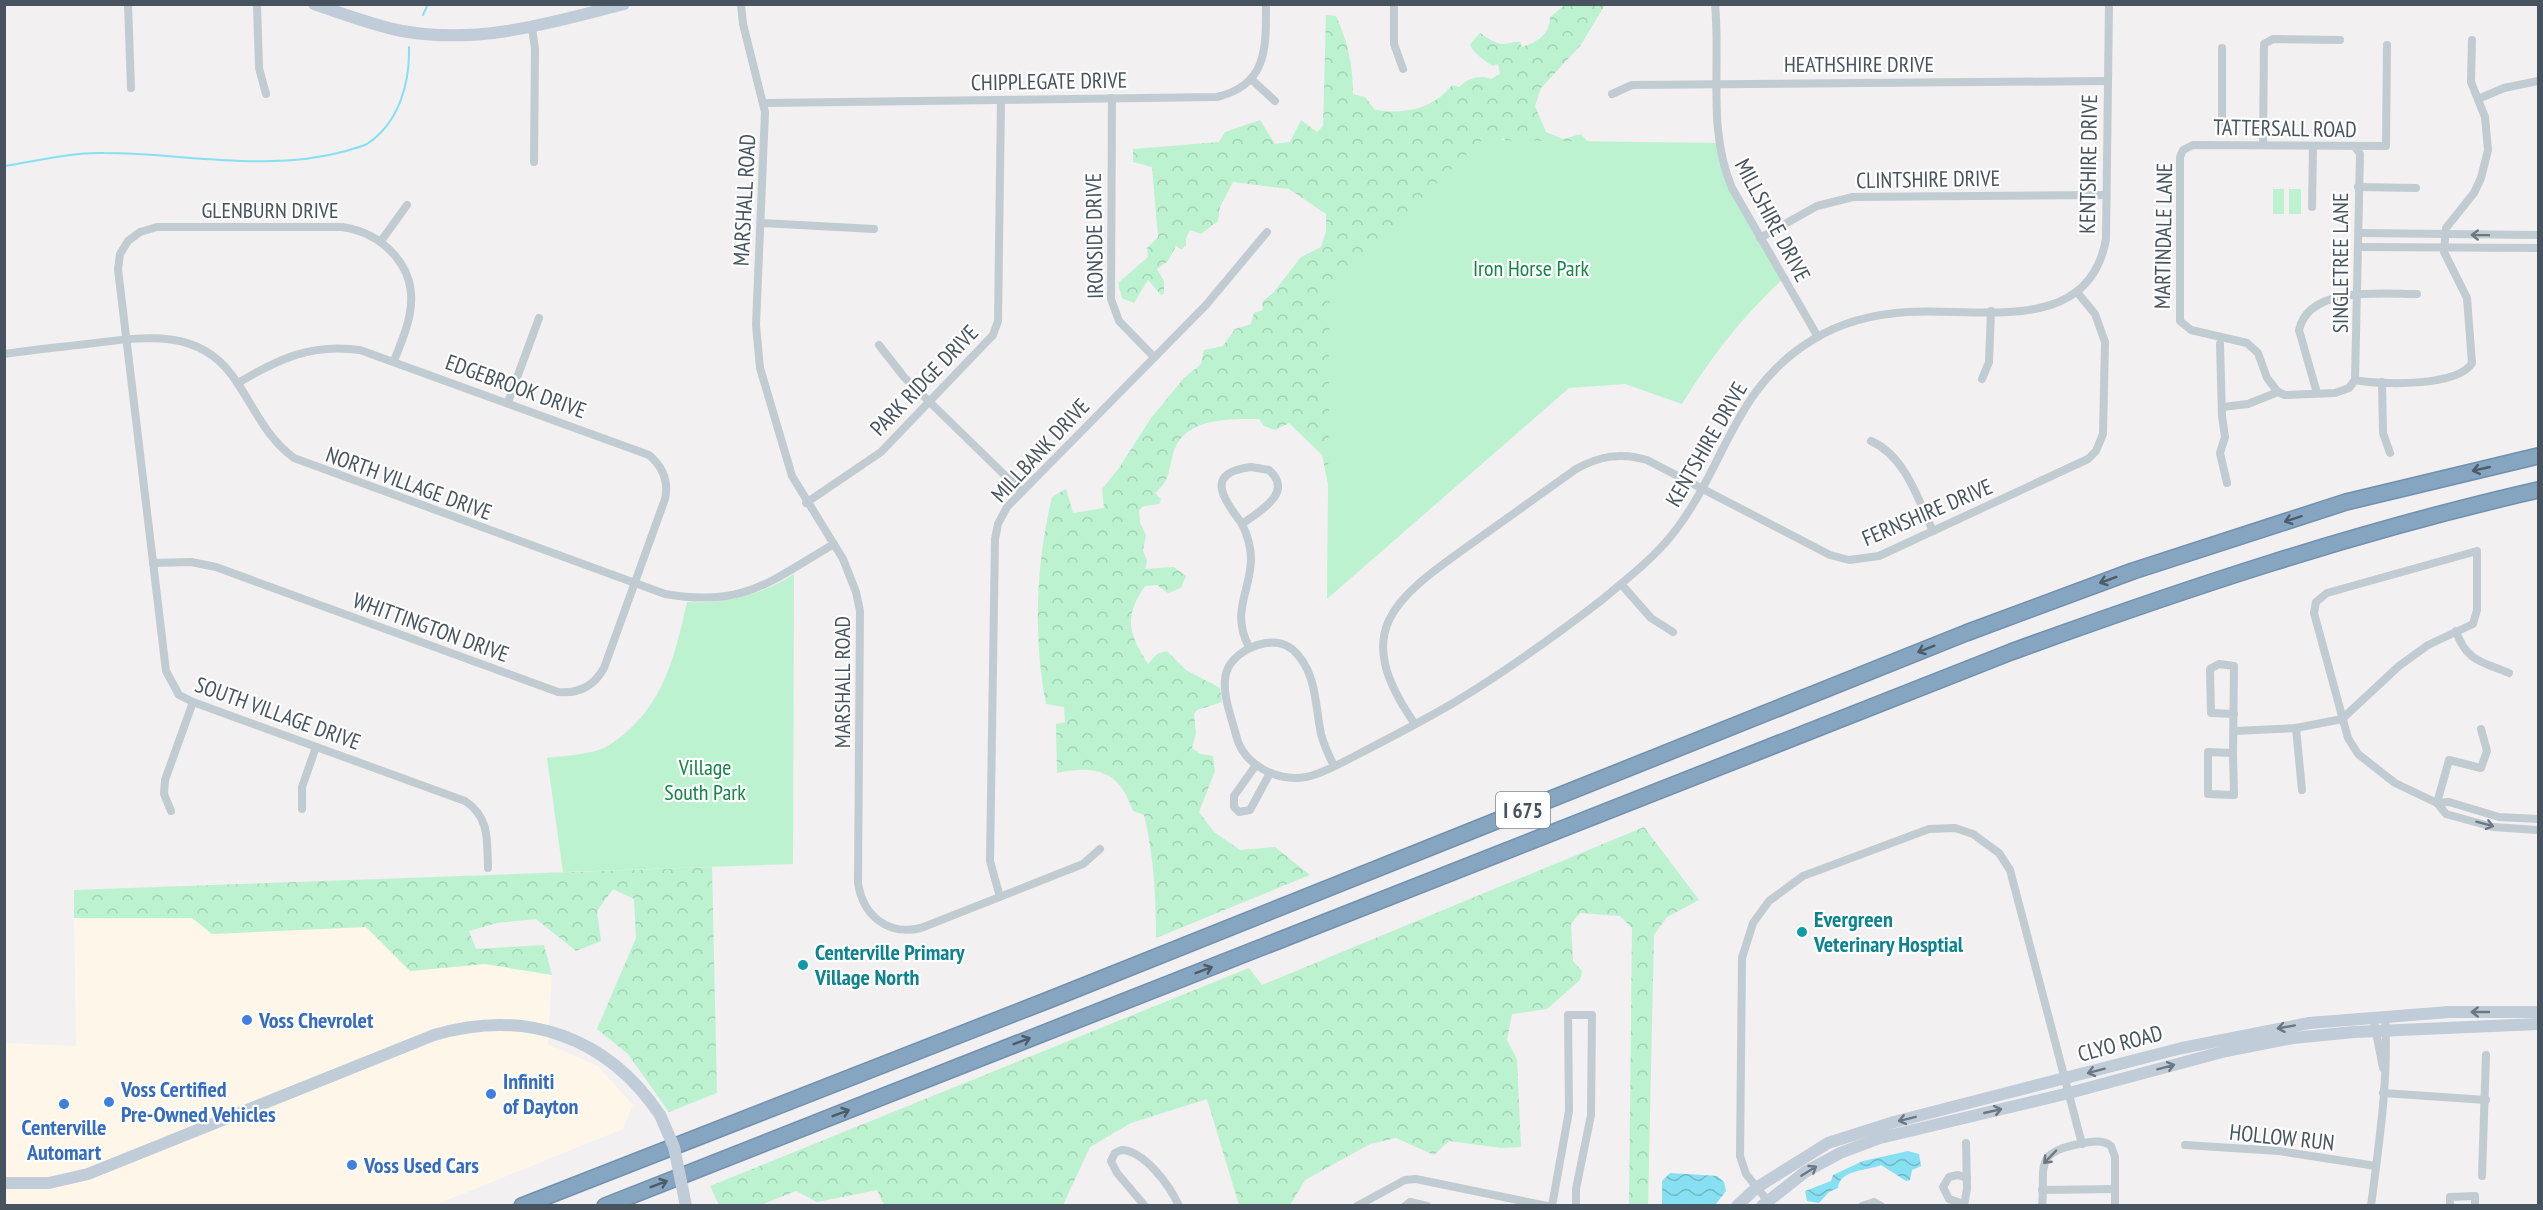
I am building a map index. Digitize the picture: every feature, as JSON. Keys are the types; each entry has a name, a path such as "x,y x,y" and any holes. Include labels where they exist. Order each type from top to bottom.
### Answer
{"highway":[{"name":"I 675","path":"522,1206 1051,999 1966,633 2133,571 2346,502 2538,456"},
{"name":"I 675","path":"605,1206 2021,648 2240,571 2360,536 2538,490"}],"street":[{"path":"129,4 131,88"},
{"path":"257,4 259,68 266,94"},
{"path":"314,4 384,27 425,34 483,35 532,28 624,4"},
{"name":"MARSHALL ROAD","path":"741,4 747,41 764,103 766,129 756,325 757,354 787,462 806,503 843,559 856,591 862,631 858,884 862,902 869,913 882,924 905,931 921,928 1083,864 1100,849"},
{"path":"1266,4 1265,53 1251,79 1275,101"},
{"path":"1394,4 1395,44 1403,69"},
{"name":"MILLSHIRE DRIVE","path":"1715,4 1718,143 1723,167 1760,238 1818,337"},
{"name":"KENTSHIRE DRIVE","path":"1270,773 1302,778 1334,766 1415,724 1530,653 1621,584 1664,545 1690,509 1741,412 1762,383 1787,359 1818,337 1854,322 1885,314 2040,309 2054,305 2077,292 2096,269 2104,249 2109,4"},
{"path":"532,28 535,49 534,162"},
{"path":"2263,145 2264,44 2273,39 2340,40"},
{"path":"2222,407 2248,404 2278,392 2285,394 2342,392 2355,380 2382,382 2438,380 2460,374 2472,363 2467,298 2445,257 2444,234 2474,193 2486,165 2488,133 2478,99 2470,82 2472,40"},
{"name":"TATTERSALL ROAD","path":"2184,149 2193,145 2386,146 2387,45"},
{"path":"2222,48 2222,130"},
{"name":"CHIPPLEGATE DRIVE","path":"764,103 1217,96 1238,90 1251,79"},
{"name":"HEATHSHIRE DRIVE","path":"1612,94 1632,85 2108,81"},
{"path":"2478,99 2504,88 2538,81"},
{"name":"IRONSIDE DRIVE","path":"1112,98 1111,299 1119,321 1154,357"},
{"name":"PARK RIDGE DRIVE","path":"806,503 870,462 985,347 996,328 1001,100"},
{"path":"2312,207 2313,146"},
{"name":"SINGLETREE LANE","path":"2355,147 2360,154 2355,380"},
{"name":"MARTINDALE LANE","path":"2184,149 2180,157 2178,316 2182,324 2191,330 2247,343 2258,353 2267,378 2278,392"},
{"path":"2358,187 2416,188"},
{"name":"CLINTSHIRE DRIVE","path":"1760,238 1817,206 1853,197 2106,195"},
{"path":"381,241 407,204"},
{"path":"762,223 874,229"},
{"name":"GLENBURN DRIVE","path":"125,339 118,261 128,241 147,229 342,227 362,232 381,241 399,260 410,290 409,319 394,361"},
{"name":"MILLBANK DRIVE","path":"1000,897 990,861 995,539 1002,514 1206,305 1267,232"},
{"path":"2359,233 2538,236"},
{"path":"2359,247 2538,248"},
{"name":"FERNSHIRE DRIVE","path":"1415,724 1390,683 1383,648 1393,611 1415,585 1576,469 1596,459 1617,455 1637,457 1830,555 1849,560 1880,556 2075,467 2096,451 2103,434 2105,419 2105,342 2095,314 2077,292"},
{"path":"2317,393 2299,330 2300,322 2306,315 2332,298 2358,294 2416,294"},
{"path":"1982,379 1990,350 1991,311"},
{"path":"508,402 539,318"},
{"name":"NORTH VILLAGE DRIVE","path":"4,354 125,339 161,337 195,345 220,362 238,383 273,441 300,461 634,584 684,597 704,598 742,593 785,576 834,544"},
{"name":"SOUTH VILLAGE DRIVE","path":"125,339 166,671 175,690 193,702 471,805 481,816 487,830 488,868"},
{"path":"2220,344 2222,407 2226,437 2220,453 2227,483"},
{"path":"879,345 904,377 1022,492"},
{"name":"EDGEBROOK DRIVE","path":"238,383 285,356 316,348 360,350 643,452 661,468 666,484 665,498 634,584"},
{"path":"2382,382 2384,433 2390,453"},
{"path":"1871,441 1886,449 1905,474 1933,531"},
{"path":"1242,524 1271,503 1277,494 1277,479 1263,467 1233,470 1221,484 1221,494 1242,524 1252,556 1251,576 1240,615 1241,629 1249,647"},
{"path":"2234,731 2296,728 2342,719 2399,666 2428,645 2473,624 2476,617 2477,551 2327,593 2320,598 2314,613 2342,719 2348,738 2358,754 2395,783 2437,803 2446,814 2493,826 2538,830"},
{"name":"WHITTINGTON DRIVE","path":"153,563 191,562 216,567 552,690 565,692 588,687 599,677 634,584"},
{"path":"1621,584 1651,618 1673,632"},
{"path":"2456,631 2462,648 2471,657 2509,673"},
{"path":"1256,765 1233,798 1234,807 1239,812 1250,810 1270,773 1256,765 1239,746 1224,683 1232,660 1249,647 1280,644 1296,653 1316,692 1322,737 1334,766"},
{"path":"2233,753 2208,752 2208,794 2234,795 2233,753 2234,731 2234,714 2234,666 2219,664 2210,669 2211,713 2234,714"},
{"path":"171,811 164,794 165,780 193,702"},
{"path":"2296,728 2302,790"},
{"path":"2437,803 2449,760 2481,768 2487,751 2481,729"},
{"path":"302,808 302,787 316,747"},
{"path":"2437,803 2449,802 2499,817 2538,819"},
{"path":"1767,1204 1746,1174 1740,1156 1741,976 1748,934 1769,901 1789,884 1916,833 1942,827 1965,831 1991,846 2005,861 2014,880 2082,1144"},
{"name":"CLYO ROAD","path":"1737,1206 1756,1188 1828,1143 1894,1122 2246,1034 2309,1023 2379,1016 2461,1012 2538,1012"},
{"path":"1357,1206 1405,1180 1416,1179 1549,1206 1569,1111 1568,1015 1592,1015 1592,1116 1576,1189 1576,1206"},
{"path":"2371,1206 2384,1072 2379,1016"},
{"path":"4,1183 49,1183 88,1174 434,1035 487,1024 538,1028 587,1046 628,1075 660,1115 674,1147 686,1206"},
{"name":"CLYO ROAD","path":"1767,1204 1805,1172 1831,1158 1880,1138 2069,1093 2226,1051 2293,1038 2380,1031 2538,1024"},
{"path":"2482,1176 2486,1055"},
{"path":"2383,1093 2486,1100"},
{"path":"2042,1206 2042,1168 2049,1154 2063,1147 2104,1142 2112,1146 2115,1156 2115,1206"},
{"path":"1966,1143 1967,1178 1964,1205 1949,1199 1943,1187 1948,1177 1958,1175 1967,1178"},
{"name":"HOLLOW RUN","path":"2185,1145 2278,1151 2376,1166"},
{"path":"1145,1206 1111,1161 1115,1153 1121,1150 1139,1154 1174,1196 1179,1206"},
{"path":"2042,1190 2115,1189"},
{"path":"2450,1206 2450,1197 2475,1196 2475,1206"},
{"path":"1405,1206 1410,1202 1427,1206"},
{"path":"1862,1206 1869,1202 1881,1206"}],"shaded area":[{"path":"74,918 193,918 212,934 366,927 410,971 485,964 552,975 548,1044 598,1066 633,1105 623,1129 435,1205 5,1206 5,1043 76,1046"}],"green space":[{"path":"1565,5 1605,5 1580,46 1541,88 1535,106 1546,132 1563,139 1581,134 1593,148 1508,144 1503,138 1501,140 1503,148 1328,484 1322,455 1289,423 1275,430 1264,426 1259,419 1224,420 1200,425 1181,438 1175,448 1167,478 1155,493 1161,499 1159,504 1144,506 1139,510 1140,523 1146,535 1143,550 1147,561 1145,569 1174,567 1186,576 1181,588 1168,593 1157,585 1145,586 1138,597 1131,617 1136,644 1148,664 1157,654 1167,651 1186,670 1220,688 1222,702 1197,710 1194,714 1196,733 1192,748 1200,754 1213,756 1215,771 1199,812 1214,832 1240,850 1275,847 1310,875 1156,938 1154,876 1144,815 1133,811 1121,787 1104,774 1083,770 1057,773 1056,724 1065,722 1064,707 1046,704 1038,626 1042,548 1052,497 1066,489 1073,513 1104,508 1102,489 1119,468 1151,418 1184,378 1201,364 1204,350 1223,346 1235,329 1251,324 1254,313 1263,310 1262,302 1273,293 1301,257 1321,247 1326,231 1326,214 1289,189 1233,182 1220,207 1218,221 1201,234 1190,230 1186,238 1186,245 1182,249 1176,246 1168,261 1157,269 1164,281 1164,294 1161,295 1148,280 1134,303 1122,298 1118,283 1148,257 1147,248 1158,237 1152,167 1133,162 1133,149 1219,142 1225,132 1260,120 1275,144 1290,142 1301,120 1317,132 1323,126 1326,15 1336,16 1344,35 1351,64 1353,94 1365,97 1375,110 1397,111 1427,105 1452,85 1459,87 1474,78 1491,79 1500,74 1498,64 1493,66 1471,47 1470,44 1480,33 1500,44 1520,42 1522,47 1542,36 1548,28 1550,17"},
{"name":"Iron Horse Park","path":"1482,140 1718,143 1723,167 1783,279 1728,338 1682,404 1625,384 1569,388 1327,599 1330,285"},
{"path":"2273,189 2284,189 2284,214 2273,214"},
{"path":"2289,189 2301,189 2301,214 2289,214"},
{"name":"Village South Park","path":"794,574 793,864 563,872 547,758 606,747 640,718 663,684 677,644 687,602 743,597 769,588"},
{"path":"1644,827 1699,900 1667,917 1654,935 1648,1205 1629,1205 1632,928 1620,916 1580,913 1571,924 1573,961 1582,971 1580,980 1547,1009 1512,1014 1507,1040 1517,1059 1521,1147 1501,1148 1449,1141 1434,1155 1396,1138 1370,1144 1305,1180 1290,1205 1239,1205 1207,1099 1131,1123 1090,1147 1063,1205 884,1205 877,1190 817,1202 796,1191 761,1205 719,1205 710,1186 1249,968 1262,985"},
{"path":"712,867 717,1093 669,1112 628,1054 597,1029 636,938 634,899 613,889 597,911 601,941 576,951 536,919 497,923 469,931 476,949 544,945 552,975 485,964 410,971 366,927 212,934 192,918 74,918 74,890"}],"water":[{"path":"1908,1151 1919,1154 1921,1166 1912,1170 1910,1180 1906,1181 1881,1165 1844,1177 1838,1188 1829,1192 1819,1203 1807,1201 1805,1191 1831,1181 1833,1175 1863,1161"},
{"path":"1670,1173 1717,1176 1724,1182 1726,1191 1715,1205 1662,1205 1662,1181"}],"waterway":[{"path":"423,15 428,4"},
{"path":"4,166 92,153 286,161 346,151 367,144 378,135 395,114 405,88 409,47"}],"place":[{"name":"Evergreen Veterinary Hosptial","path":"1802,932"},
{"name":"Centerville Primary Village North","path":"803,965"},
{"name":"Voss Chevrolet","path":"247,1020"},
{"name":"Infiniti of Dayton","path":"491,1094"},
{"name":"Voss Certified Pre-Owned Vehicles","path":"109,1102"},
{"name":"Centerville Automart","path":"64,1104"},
{"name":"Voss Used Cars","path":"352,1165"}]}
